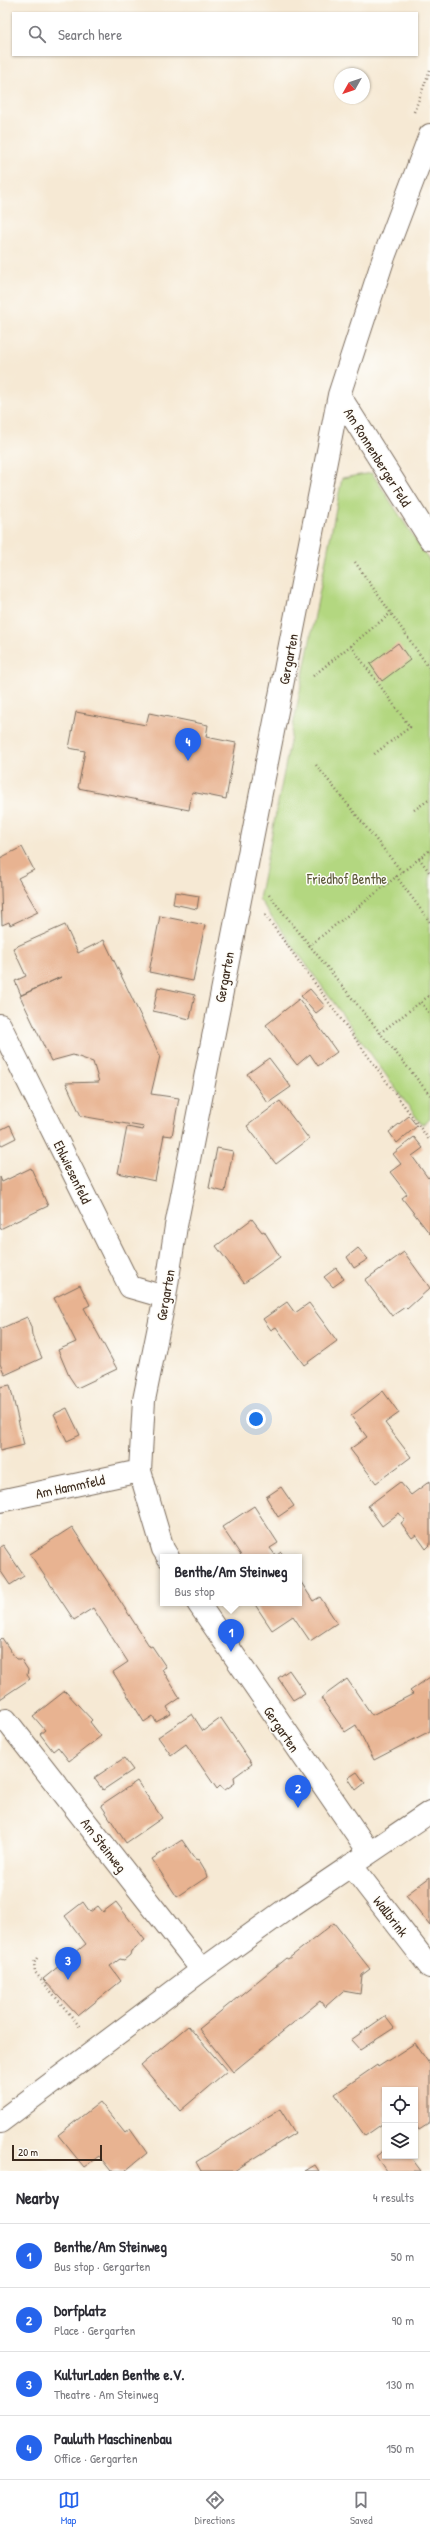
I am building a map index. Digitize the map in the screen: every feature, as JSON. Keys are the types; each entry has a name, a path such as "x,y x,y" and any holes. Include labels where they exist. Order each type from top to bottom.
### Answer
{"street":[{"name":"Gergarten","path":"166,1554 163,1549 140,1471 144,1400 165,1297 176,1226 242,882 339,395 384,257 430,134"},
{"name":"Am Ronnenberger Feld","path":"339,395 430,539"},
{"name":"Ehlwiesenfeld","path":"0,1025 130,1288 165,1297"},
{"name":"Am Hammfeld","path":"0,1501 140,1471"},
{"name":"Gergarten","path":"200,1606 369,1852"},
{"name":"Am Steinweg","path":"6,1720 202,1970"},
{"path":"3,2124 202,1970 369,1852 430,1812"},
{"name":"Wallbrink","path":"351,1865 430,1967"}],"path":[{"path":"355,562 430,669"},
{"path":"313,676 391,613"},
{"path":"351,646 410,727 373,755"},
{"path":"316,766 402,872"},
{"path":"414,810 430,799"},
{"path":"309,946 430,850"},
{"path":"419,858 430,873"},
{"path":"396,876 430,922"},
{"path":"242,882 269,895 430,1095"},
{"path":"242,882 430,1141"},
{"path":"380,1033 430,995"},
{"path":"421,1002 430,1015"},
{"path":"37,1958 34,1963 35,1972 84,2032"}],"green space":[{"name":"Friedhof Benthe","path":"372,473 430,562 430,1119 422,1125 259,899 342,478"}],"building":[{"path":"398,643 410,660 382,681 370,664"},
{"path":"76,712 146,725 149,713 208,725 206,737 236,743 226,799 192,792 189,810 78,788 85,751 69,748"},
{"path":"22,847 34,870 18,878 38,912 10,925 9,922 2,925 0,858"},
{"path":"175,892 199,896 197,909 173,904"},
{"path":"160,916 205,925 193,981 149,972"},
{"path":"65,925 78,953 104,940 160,1056 151,1094 179,1098 172,1136 164,1135 155,1181 118,1173 127,1127 143,1130 144,1127 81,1116 66,1083 99,1082 93,1062 73,1055 51,1061 20,996 61,977 21,995 15,981 26,976 13,948"},
{"path":"158,987 195,995 190,1019 153,1011"},
{"path":"310,989 325,1006 316,1013 301,996"},
{"path":"299,999 337,1052 318,1066 310,1054 297,1065 266,1025"},
{"path":"269,1058 291,1087 268,1103 247,1074"},
{"path":"280,1101 309,1139 276,1164 247,1126"},
{"path":"409,1116 417,1126 397,1143 389,1132"},
{"path":"10,1125 16,1138 0,1146 0,1130"},
{"path":"414,1137 423,1148 412,1156 428,1178 430,1176 430,1234 402,1198 407,1194 390,1172 401,1164 393,1154"},
{"path":"217,1148 233,1151 225,1192 209,1188"},
{"path":"31,1168 48,1206 0,1229 0,1177 2,1182"},
{"path":"252,1219 262,1232 264,1231 280,1257 244,1283 216,1246"},
{"path":"358,1248 368,1259 354,1268 347,1257"},
{"path":"404,1252 430,1288 407,1309 405,1307 392,1316 365,1280"},
{"path":"336,1268 344,1279 333,1287 324,1277"},
{"path":"80,1285 90,1305 84,1308 117,1369 77,1388 69,1376 58,1350 76,1342 54,1298"},
{"path":"287,1302 295,1313 309,1303 337,1341 304,1365 276,1327 271,1330 263,1319"},
{"path":"27,1317 32,1335 42,1358 5,1375 0,1364 0,1329"},
{"path":"10,1385 24,1445 0,1451 0,1387"},
{"path":"383,1391 399,1413 385,1423 411,1457 376,1483 350,1449 367,1437 351,1416"},
{"path":"67,1408 80,1435 67,1441 54,1414"},
{"path":"430,1481 430,1545 426,1549 416,1535 412,1538 401,1523 405,1520 399,1513 382,1526 368,1506 400,1482 411,1495"},
{"path":"281,1487 294,1506 278,1517 266,1497"},
{"path":"254,1506 278,1543 270,1548 274,1554 240,1554 222,1527"},
{"path":"72,1527 150,1647 152,1646 166,1667 162,1669 180,1698 167,1707 171,1714 156,1722 153,1716 144,1722 113,1672 128,1662 93,1608 74,1620 30,1554"},
{"path":"3,1545 24,1576 10,1585 0,1570 0,1547"},
{"path":"302,1584 313,1601 320,1597 337,1623 310,1641 293,1616 272,1630 256,1606 302,1606"},
{"path":"2,1638 16,1659 21,1659 28,1670 27,1675 30,1679 0,1699 0,1640"},
{"path":"289,1670 305,1693 293,1700 278,1678"},
{"path":"430,1677 430,1731 374,1760 356,1725 345,1732 321,1698 347,1679 372,1715 413,1694 410,1691"},
{"path":"65,1691 92,1720 90,1722 101,1736 69,1761 58,1747 53,1751 40,1734 45,1730 33,1716"},
{"path":"192,1714 203,1731 221,1718 252,1764 234,1777 235,1783 225,1790 220,1786 217,1789 186,1744 171,1755 158,1737"},
{"path":"124,1758 133,1770 103,1790 94,1778"},
{"path":"357,1772 365,1783 356,1790 348,1778"},
{"path":"137,1781 162,1818 126,1843 101,1805"},
{"path":"182,1840 195,1859 199,1860 207,1877 177,1897 152,1859"},
{"path":"430,1877 430,1925 406,1895"},
{"path":"83,1902 90,1912 98,1906 103,1912 116,1902 145,1940 131,1951 130,1955 124,1960 120,1959 110,1966 121,1981 78,2016 43,1979 86,1944 65,1916"},
{"path":"334,1923 370,1969 362,1975 360,1994 343,1991 325,2007 320,2001 233,2072 199,2029 286,1958 288,1959"},
{"path":"385,2016 394,2028 360,2050 351,2040"},
{"path":"188,2026 227,2071 180,2111 141,2065"},
{"path":"415,2043 430,2065 430,2123 419,2130 418,2128 418,2087 382,2087 382,2124 365,2136 335,2094 377,2065 378,2067"},
{"path":"100,2102 125,2133 130,2129 147,2153 125,2171 111,2171 99,2156 84,2167 58,2135"},
{"path":"280,2109 295,2133 234,2171 201,2171 196,2162"},
{"path":"382,2152 382,2159 412,2159 421,2171 386,2171 376,2156"},
{"path":"315,2165 319,2171 305,2171"}],"place":[{"name":"Pauluth Maschinenbau","path":"188,761"},
{"name":"Benthe/Am Steinweg","path":"231,1652"},
{"name":"Dorfplatz","path":"298,1808"},
{"name":"KulturLaden Benthe e.V.","path":"68,1980"}]}
